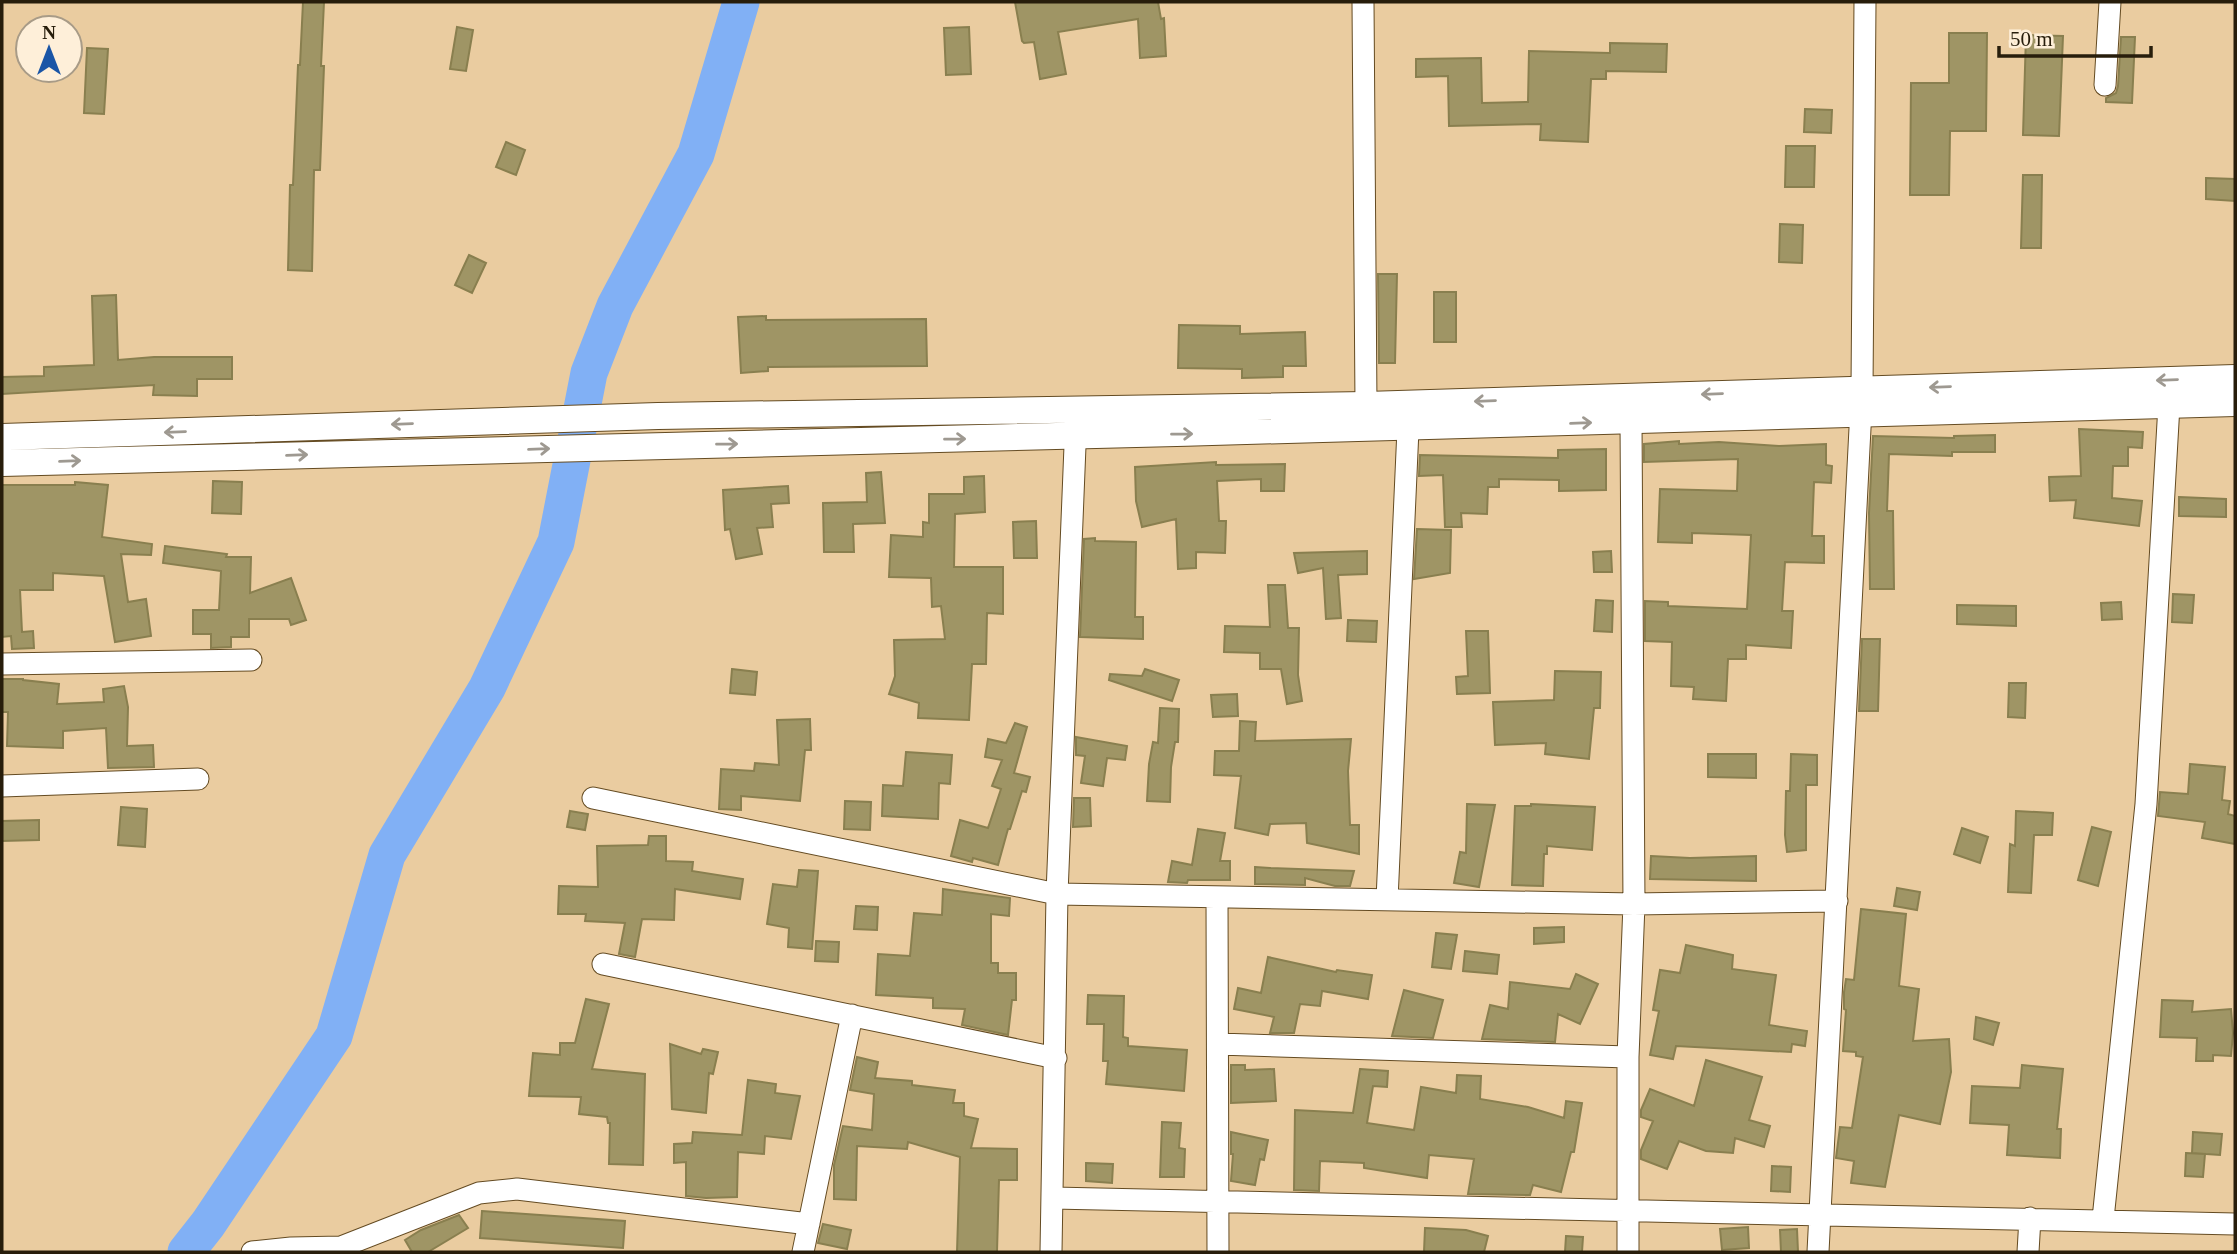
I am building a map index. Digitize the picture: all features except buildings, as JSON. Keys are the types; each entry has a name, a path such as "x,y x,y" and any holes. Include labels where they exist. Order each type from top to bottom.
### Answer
{"main road":[{"path":"2,463 1631,422 1861,402 2235,378"},
{"path":"2,438 658,416 1076,409 1861,402 2169,405 2235,403"}],"street":[{"path":"1363,2 1366,405"},
{"path":"1818,1252 1861,402 1865,2"},
{"path":"2105,85 2110,2"},
{"path":"2103,1219 2146,804 2169,405"},
{"path":"1051,1252 1057,894 1076,409"},
{"path":"1628,1252 1628,1057 1634,904 1631,422"},
{"path":"1387,900 1408,429"},
{"path":"2,664 251,660"},
{"path":"2,786 198,779"},
{"path":"593,798 1057,894 1634,904 1837,901"},
{"path":"1217,897 1218,1252"},
{"path":"603,964 1056,1058"},
{"path":"803,1252 852,1015"},
{"path":"1218,1044 1628,1057"},
{"path":"252,1252 369,1244 479,1193 517,1189 809,1224"},
{"path":"1053,1198 2235,1223"},
{"path":"2028,1252 2030,1218"}],"waterway":[{"path":"186,1252 208,1224 334,1036 387,855 487,688 556,542 589,373 615,306 696,154 741,2"}]}
